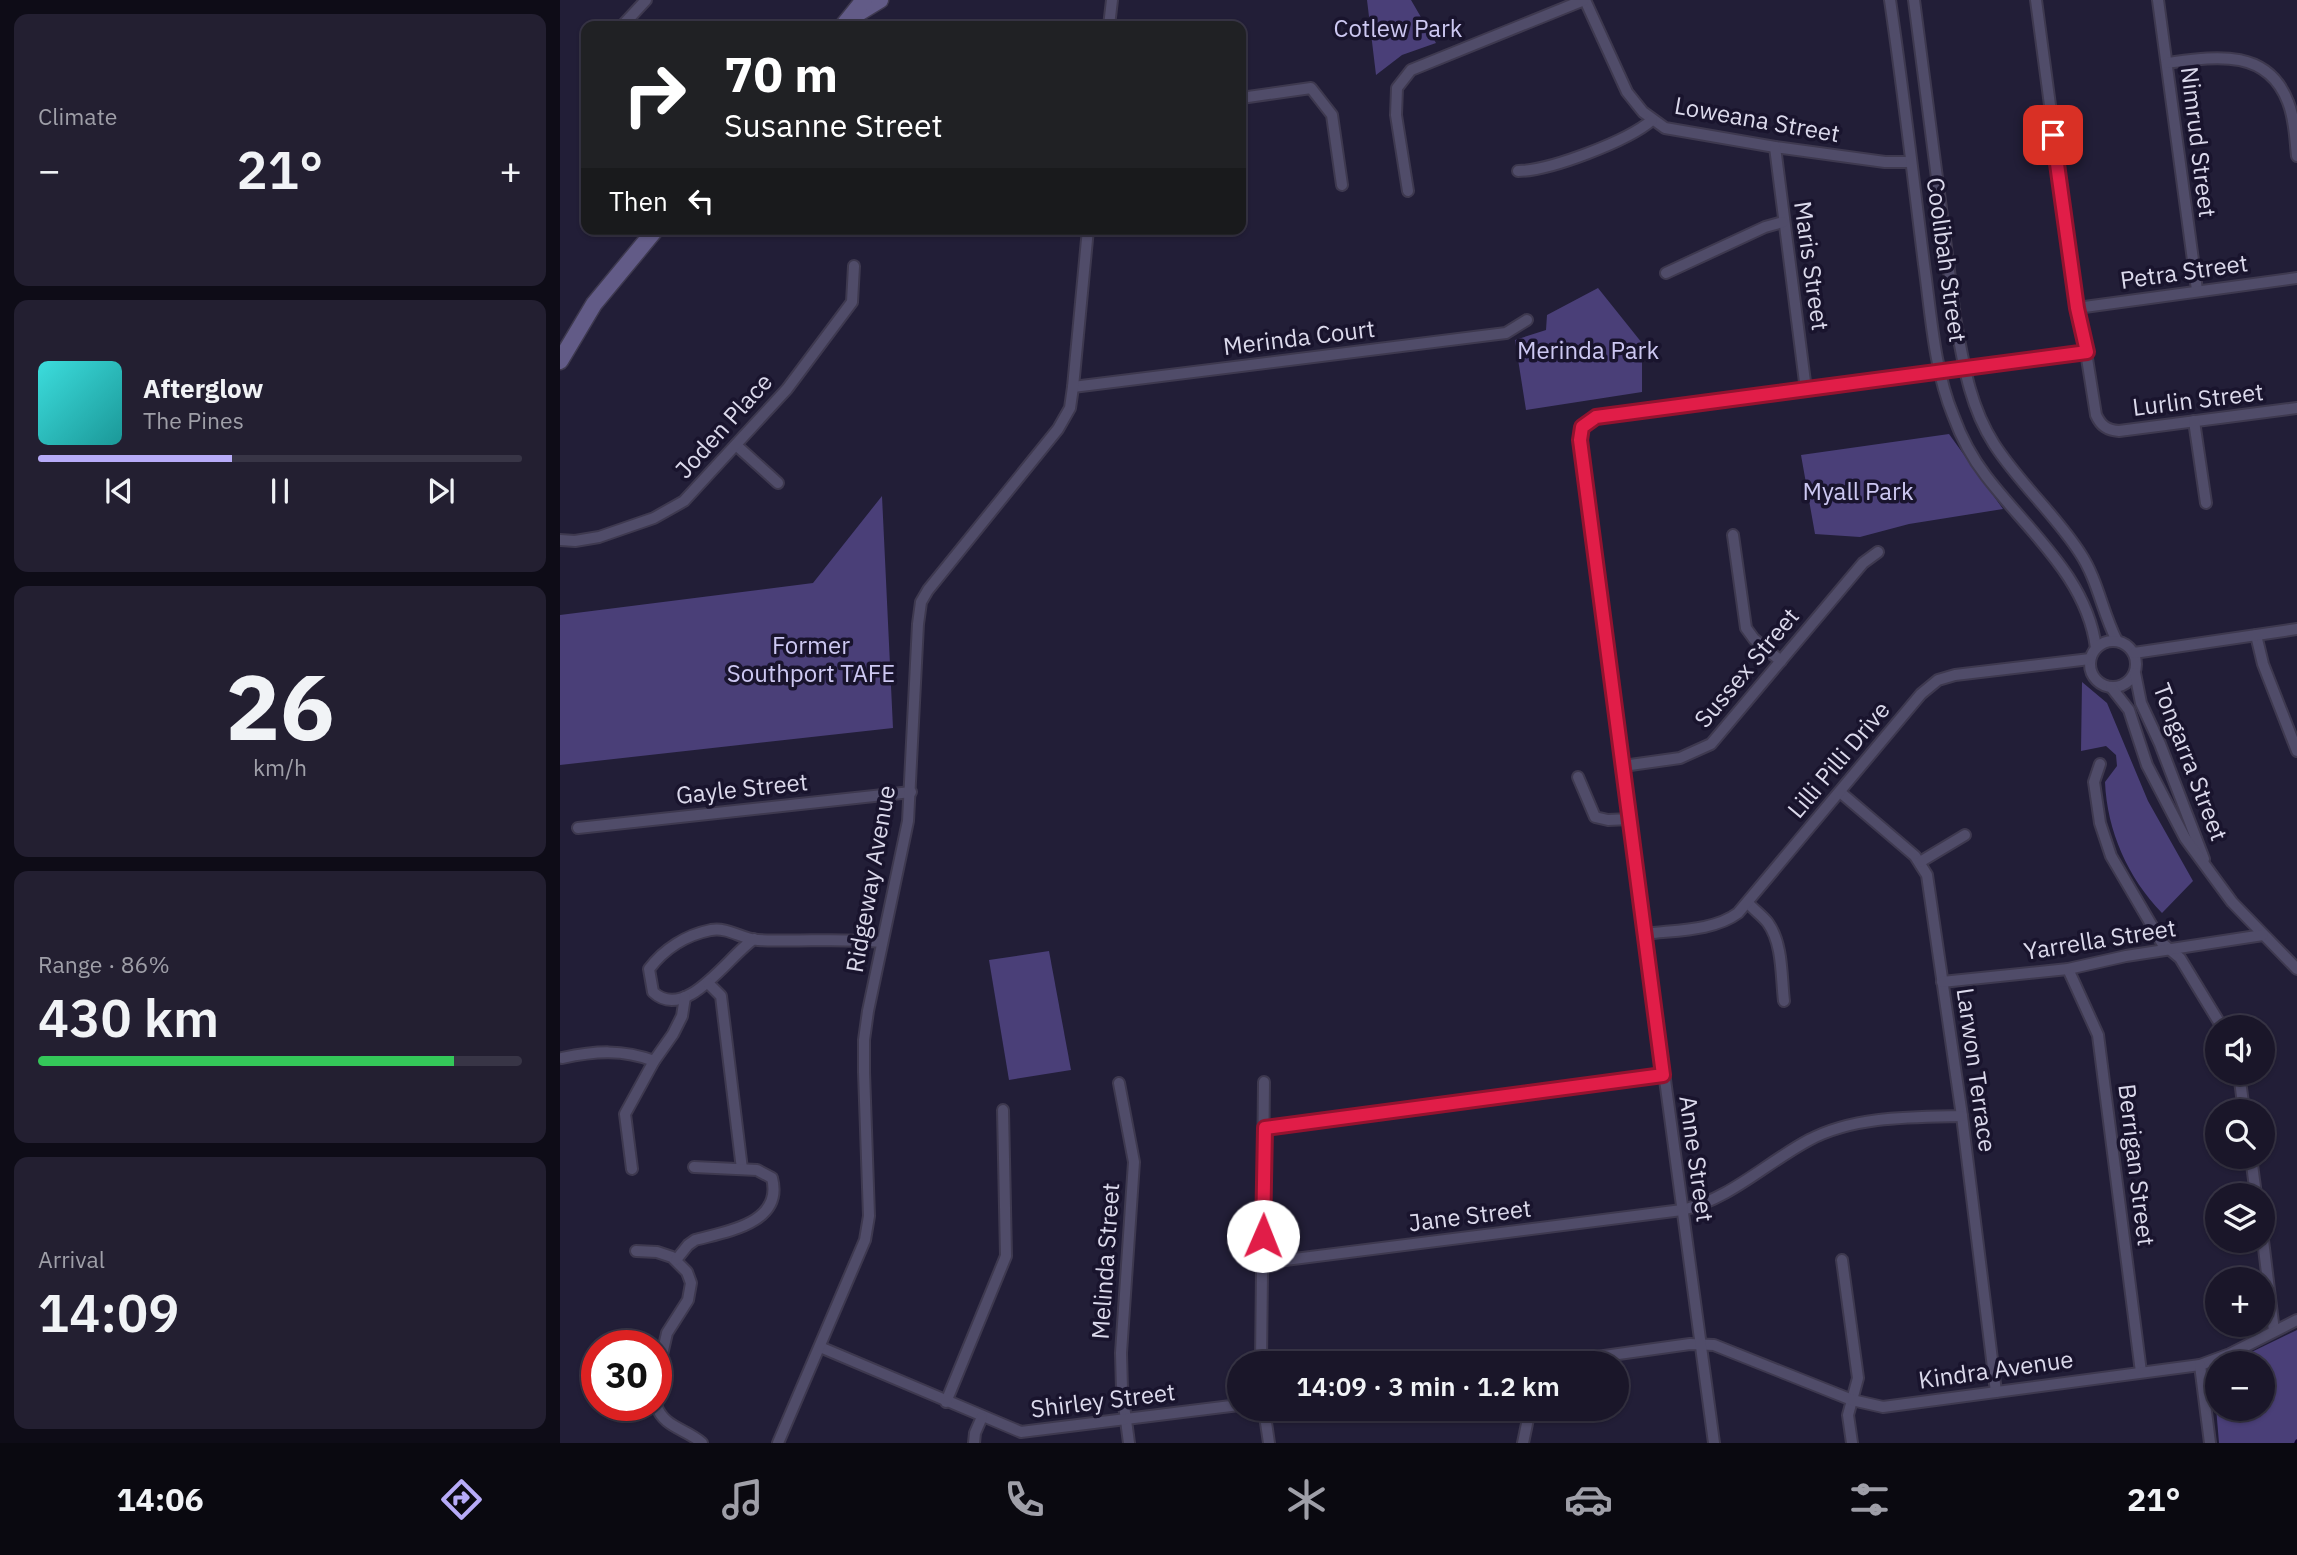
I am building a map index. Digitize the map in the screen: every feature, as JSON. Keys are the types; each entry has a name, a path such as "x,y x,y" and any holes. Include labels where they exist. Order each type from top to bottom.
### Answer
{"main road":[{"path":"849,21 864,0"},
{"path":"849,21 880,0"},
{"path":"560,360 594,304 651,235"}],"street":[{"path":"627,21 646,0"},
{"path":"1110,21 1112,0"},
{"path":"1408,191 1396,115 1397,88 1411,70 1585,0"},
{"name":"Loweana Street","path":"1585,0 1634,103 1652,120 1672,131 1885,162 1911,162"},
{"name":"Coolibah Street","path":"1890,0 1940,372 1951,412 1977,464 2067,573 2094,627 2096,648"},
{"name":"Coolibah Street","path":"1914,0 1964,368 1976,409 1993,442 2061,527 2092,573 2109,627 2117,641"},
{"path":"1806,390 2087,352 2077,308 2036,0"},
{"name":"Nimrud Street","path":"2158,0 2197,290"},
{"path":"2167,63 2225,57 2255,65 2277,83 2288,100 2297,156"},
{"path":"1246,97 1311,88 1332,115 1342,186"},
{"path":"1518,171 1546,168 1632,134 1652,120"},
{"name":"Maris Street","path":"1775,147 1806,390"},
{"path":"1666,273 1765,227 1783,222"},
{"name":"Ridgeway Avenue","path":"778,1443 855,1266 867,1228 864,1040 908,821 918,624 922,602 928,590 1058,429 1070,408 1087,235"},
{"name":"Joden Place","path":"560,540 575,541 599,537 669,511 684,501 787,389 852,302 854,266"},
{"name":"Petra Street","path":"2077,308 2297,278"},
{"name":"Merinda Court","path":"1073,387 1506,333 1527,320"},
{"name":"Lurlin Street","path":"2087,352 2096,415 2104,428 2119,431 2297,408"},
{"name":"Anne Street","path":"1714,1443 1663,1075 1580,431 1584,424 1596,417 1806,390"},
{"path":"2194,421 2206,503"},
{"path":"736,445 778,482"},
{"path":"1733,535 1746,628 1754,639 1781,661"},
{"name":"Sussex Street","path":"1623,766 1680,758 1705,749 1718,738 1863,563 1878,552"},
{"path":"2134,653 2297,629"},
{"path":"2256,635 2263,664 2297,751"},
{"path":"2109,641 2117,641 2130,647 2136,660 2135,673 2125,684 2111,687 2099,683 2090,666 2090,659 2096,648 2109,641"},
{"name":"Lilli Pilli Drive","path":"1645,934 1721,922 1731,918 1748,903 1921,694 1938,680 1955,675 2090,659"},
{"name":"Tongarra Street","path":"2135,673 2141,703 2160,744 2206,865"},
{"name":"Tongarra Street","path":"2111,687 2129,710 2147,765 2172,816 2232,902 2297,969"},
{"path":"2100,764 2094,782 2100,823 2111,856 2162,943 2180,958 2215,1015"},
{"path":"1578,777 1595,817 1608,820 1630,819"},
{"name":"Gayle Street","path":"578,828 911,792"},
{"path":"1840,792 1920,862 1965,835"},
{"name":"Larwon Terrace","path":"1920,862 1929,884 1962,1116 1996,1392"},
{"path":"1748,903 1768,922 1774,933 1778,945 1784,1001"},
{"path":"754,939 734,954 708,983 685,998 662,999 653,992 649,969 666,950 679,942 712,930 724,930 754,939 882,942"},
{"name":"Yarrella Street","path":"1942,982 2068,969 2170,949 2263,935"},
{"name":"Berrigan Street","path":"2068,969 2098,1035 2141,1372"},
{"path":"708,983 721,996 742,1169"},
{"path":"632,1169 625,1114 682,1016 685,998"},
{"path":"562,1058 613,1051 639,1055 654,1061"},
{"path":"1265,1128 1663,1075"},
{"path":"1261,1351 1264,1082"},
{"name":"Melinda Street","path":"1119,1083 1133,1162 1121,1353 1129,1443"},
{"path":"946,1402 1006,1256 1003,1110"},
{"name":"Jane Street","path":"1262,1263 1694,1208 1726,1192 1809,1140 1838,1128 1894,1119 1962,1116"},
{"path":"676,1260 695,1240 747,1226 766,1208 773,1194 770,1175 757,1170 694,1167"},
{"path":"636,1251 657,1252 676,1260 687,1272 691,1291 669,1330"},
{"path":"1842,1260 1858,1378 1848,1415 1852,1443"},
{"name":"Kindra Avenue","path":"2275,1331 2297,1320"},
{"name":"Kindra Avenue","path":"1701,1343 1738,1353 1852,1400 1883,1407 2200,1365 2214,1362 2262,1337"},
{"path":"1629,1353 1701,1343"},
{"name":"Shirley Street","path":"820,1347 982,1417 1014,1430 1027,1432 1227,1407"},
{"path":"2200,1365 2210,1443"},
{"path":"975,1443 975,1433 982,1417"},
{"path":"665,1421 693,1435 702,1443"},
{"path":"1266,1421 1269,1443"},
{"path":"1523,1443 1530,1421"}],"green space":[{"name":"Cotlew Park","path":"1367,0 1411,0 1436,43 1402,55 1376,75"},
{"name":"Merinda Park","path":"1598,288 1642,343 1642,392 1526,410 1515,340 1546,330 1547,315"},
{"name":"Myall Park","path":"1949,434 2003,509 1909,524 1860,537 1815,534 1801,455"},
{"name":"Former Southport TAFE","path":"882,496 893,728 560,765 560,615 813,583"},
{"path":"2082,682 2107,703 2148,801 2193,881 2162,913 2139,885 2115,836 2105,782 2117,766 2116,755 2106,746 2081,751"},
{"path":"1049,951 1071,1070 1009,1080 989,960"},
{"path":"2297,1330 2297,1443 2219,1443 2217,1421 2275,1421 2275,1351 2254,1351"}],"route":[{"path":"1263,1236 1265,1128 1663,1075 1579,435 1582,427 1596,417 2087,352 2077,308 2053,135"}]}
